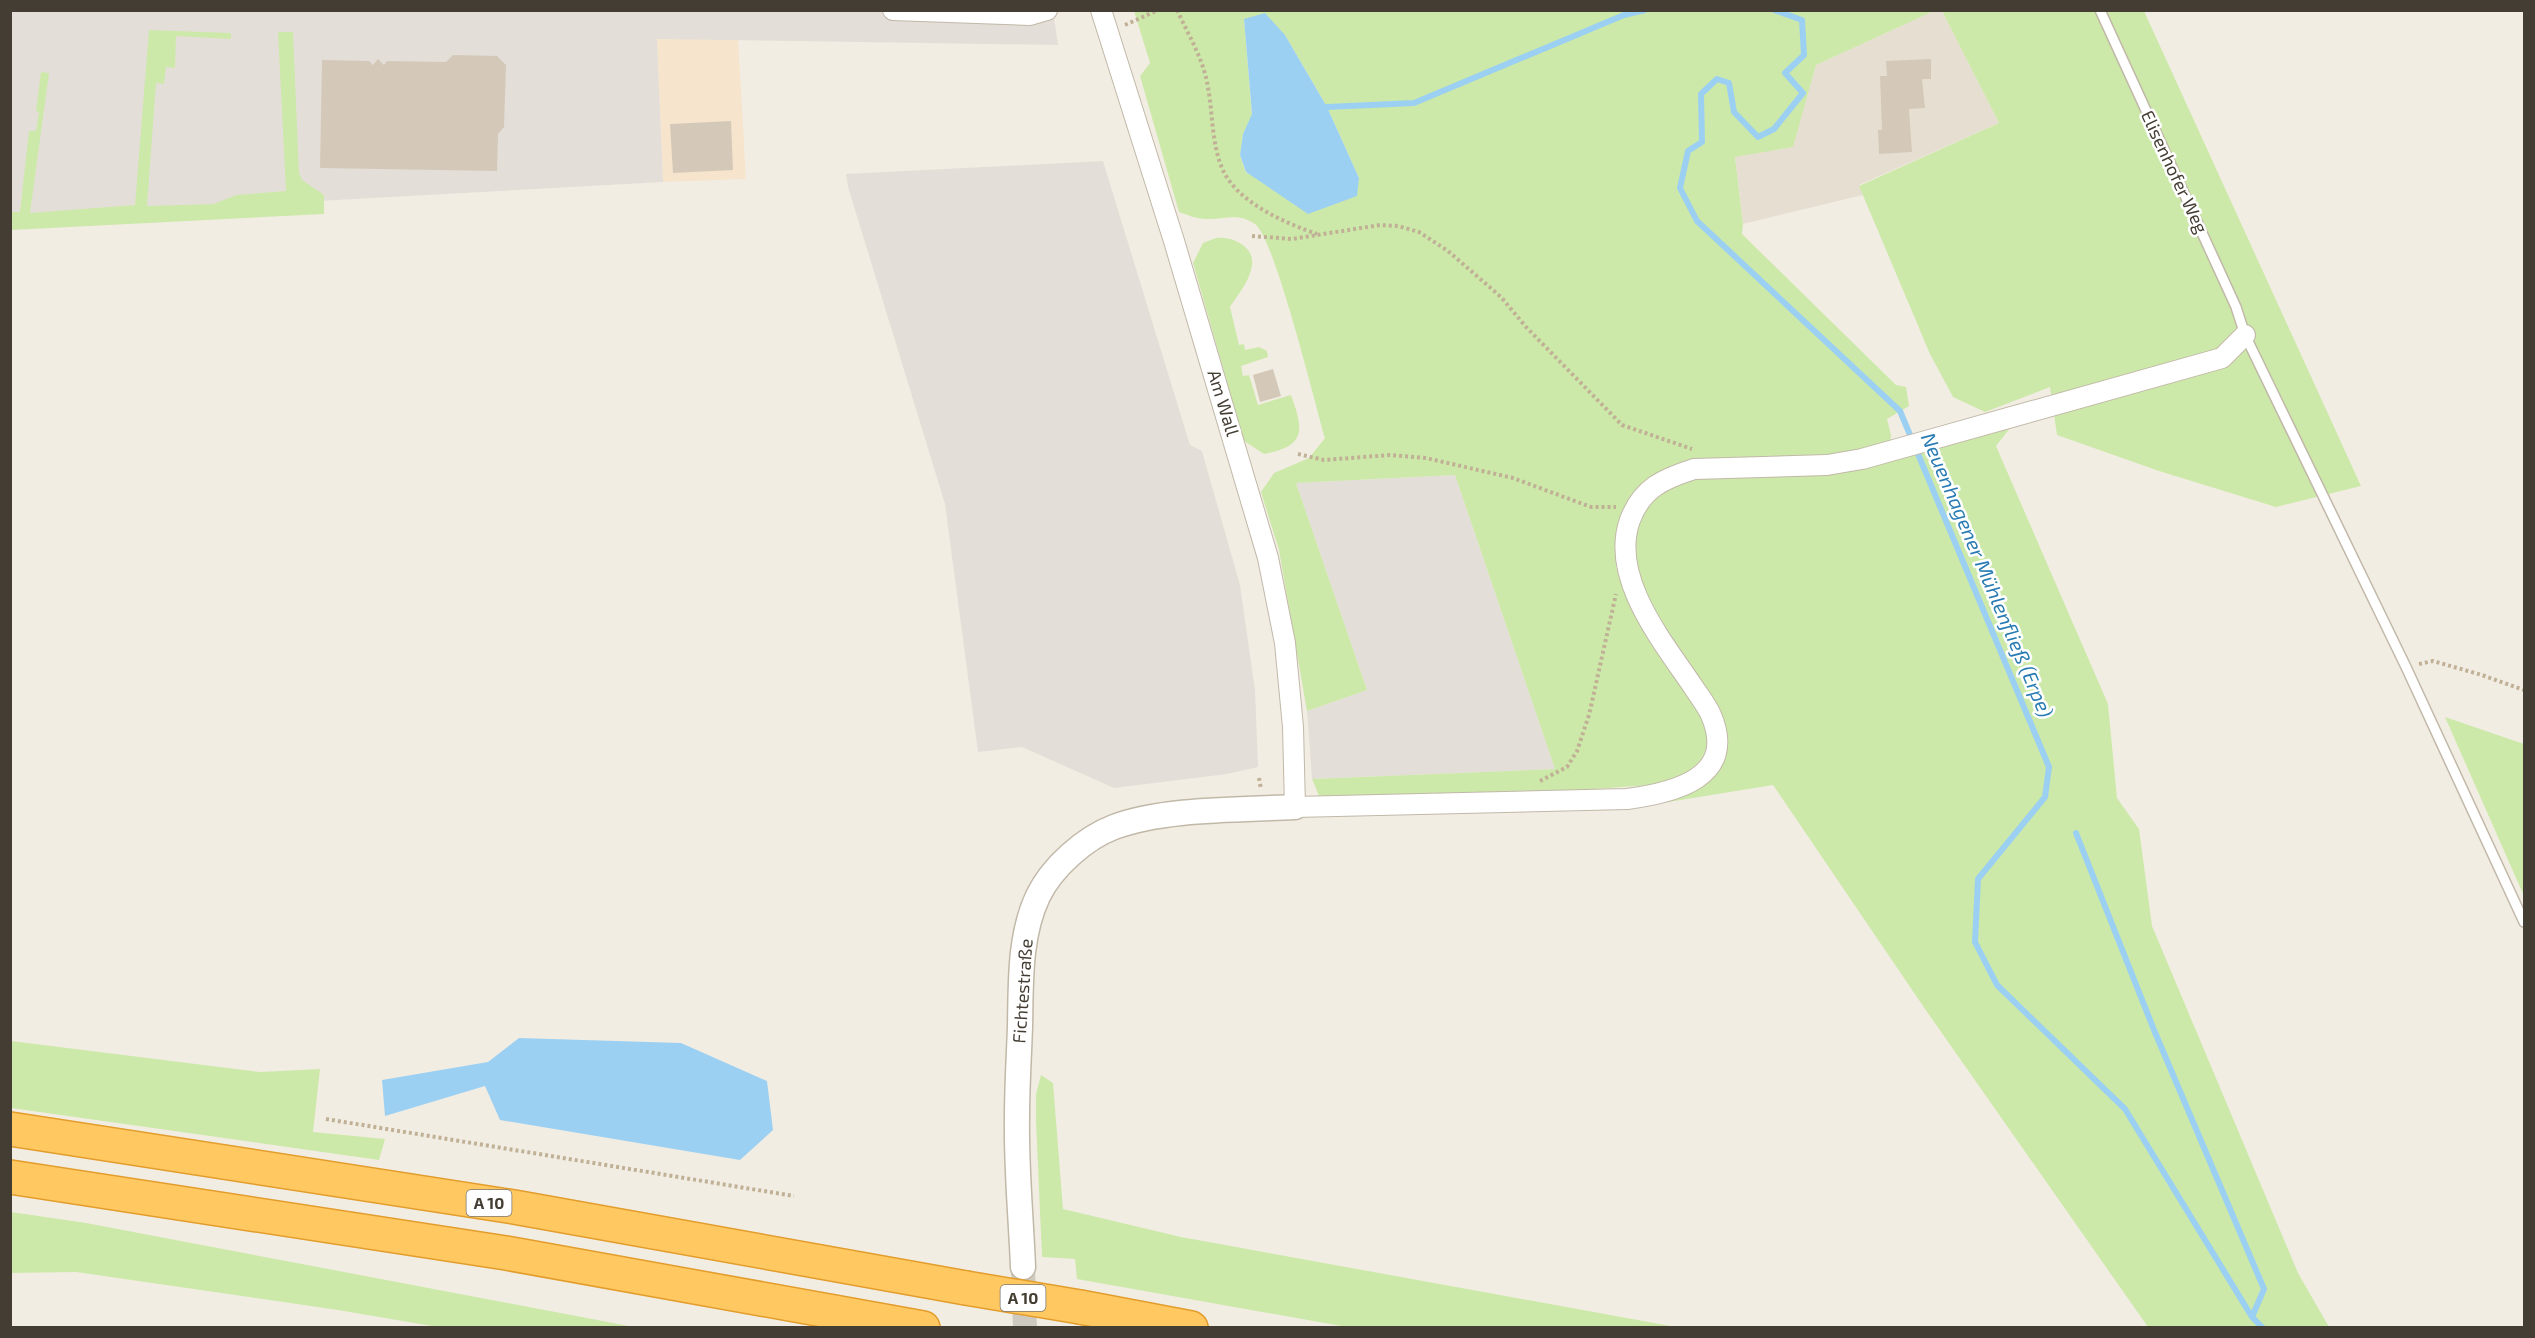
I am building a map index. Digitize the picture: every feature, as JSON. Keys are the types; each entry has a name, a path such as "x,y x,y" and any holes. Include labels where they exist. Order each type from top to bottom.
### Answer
{"highway":[{"name":"A 10","path":"10,1129 514,1207 1191,1328"},
{"path":"10,1177 506,1253 923,1328"}],"street":[{"path":"893,10 1030,15 1047,10"},
{"name":"Am Wall","path":"1101,10 1181,264 1268,558 1285,643 1293,727 1295,807"},
{"path":"1295,807 1627,800 1661,794 1695,781 1716,754 1718,740 1711,714 1651,624 1634,587 1625,558 1626,531 1637,504 1653,487 1673,475 1694,469 1827,465 1895,450 2222,358 2245,335"},
{"name":"Fichtestraße","path":"1023,1267 1017,1119 1022,962 1028,928 1038,896 1071,855 1090,840 1113,827 1140,819 1168,815 1295,807"}],"lane":[{"name":"Elisenhofer Weg","path":"2100,10 2236,307 2245,335 2406,667 2524,922"}],"path":[{"path":"1107,31 1140,20 1158,10"},
{"path":"1177,10 1207,81 1216,147 1222,168 1229,181 1239,193 1279,220 1318,235"},
{"path":"1252,236 1292,239 1380,225 1398,226 1419,232 1448,251 1501,297 1526,327 1622,425 1695,450 1717,468"},
{"path":"1298,454 1324,459 1382,455 1426,458 1513,478 1591,507 1615,508 1631,502 1637,504"},
{"path":"1536,782 1567,767 1577,751 1625,558"},
{"path":"2406,667 2433,661 2524,690"},
{"path":"326,1119 794,1196"}],"shaded area":[{"path":"11,11 1053,11 1058,45 657,39 663,182 11,218"},
{"path":"1934,11 1942,11 1999,123 1859,185 1863,195 1743,224 1735,156 1792,147 1816,65"},
{"path":"657,39 738,39 746,179 663,182"},
{"path":"1103,161 1190,445 1202,451 1240,585 1255,690 1258,767 1227,774 1114,788 1022,747 978,752 945,504 848,187 846,174"},
{"path":"1455,475 1555,769 1312,779 1307,711 1367,690 1296,483"}],"green space":[{"path":"1134,11 1934,11 1816,65 1793,147 1735,157 1743,224 1742,234 1896,385 1906,387 1909,406 1887,419 1891,435 1890,446 1810,460 1736,458 1690,460 1655,475 1635,492 1618,526 1616,567 1629,603 1703,718 1708,743 1702,759 1685,775 1665,784 1565,791 1320,798 1312,779 1555,769 1455,475 1296,483 1367,690 1307,711 1279,550 1261,492 1274,473 1309,458 1325,438 1283,289 1263,236 1255,224 1242,218 1202,219 1179,212 1140,76 1150,63","holes":["1244,19 1285,35 1327,107 1359,178 1246,173 1240,155 1243,134 1252,115"]},
{"path":"1942,11 2144,11 2361,486 2276,507 2159,471 2057,435 2050,387 1985,412 1953,397 1930,354 1859,186 1999,123"},
{"path":"149,30 231,33 231,39 176,36 175,68 166,67 164,84 156,83 147,206 214,204 236,195 286,191 278,32 293,32 299,173 302,180 324,195 324,214 11,230 11,212 20,212 29,131 36,131 41,72 49,73 30,213 135,205"},
{"path":"1216,238 1237,241 1251,255 1250,275 1230,307 1239,345 1244,344 1245,350 1259,347 1267,351 1268,357 1241,366 1243,376 1249,375 1258,405 1291,395 1298,418 1298,435 1288,446 1278,451 1264,454 1244,441 1193,263 1203,243"},
{"path":"2014,423 1996,446 2108,704 2117,798 2139,829 2152,926 2298,1273 2329,1327 2148,1327 1925,1009 1773,785 1656,804 1688,794 1707,783 1720,766 1725,754 1659,626 1638,575 1634,551 1636,529 1646,508 1667,491 1699,477"},
{"path":"2445,717 2524,744 2524,896"},
{"path":"11,1041 260,1072 320,1069 313,1132 385,1139 379,1160 11,1108"},
{"path":"1041,1075 1053,1083 1063,1209 1181,1237 1676,1327 1347,1327 1077,1279 1075,1259 1042,1257 1036,1121 1036,1094"},
{"path":"11,1212 86,1223 634,1327 438,1327 76,1272 11,1273"}],"water":[{"path":"1265,13 1285,35 1327,107 1359,178 1357,196 1308,214 1246,172 1240,155 1243,134 1252,114 1244,19"},
{"path":"519,1038 681,1043 767,1081 773,1130 740,1160 500,1120 485,1086 385,1116 382,1080 488,1062"}],"building":[{"path":"453,55 497,56 506,65 504,127 498,134 497,171 320,168 322,60 369,61 373,65 378,59 384,65 387,61 446,62"},
{"path":"1931,59 1931,79 1922,79 1925,108 1909,109 1912,152 1879,154 1878,130 1882,130 1880,76 1887,76 1886,61"},
{"path":"731,121 733,170 673,173 670,124"},
{"path":"1273,369 1281,396 1260,402 1253,375"}],"waterway":[{"path":"1327,107 1414,103 1624,15 1645,10"},
{"name":"Neuenhagener Mühlenfließ (Erpe)","path":"1774,10 1802,20 1804,55 1785,73 1803,93 1774,129 1758,137 1734,112 1729,83 1717,79 1701,94 1702,142 1688,151 1680,188 1697,221 1900,411 2049,767 2045,797 1978,879 1975,942 1997,985 2125,1109 2252,1317 2263,1328"},
{"path":"2076,833 2154,1030 2264,1289 2252,1317"}],"tunnel":[{"path":"1023,1267 1025,1328"}]}
